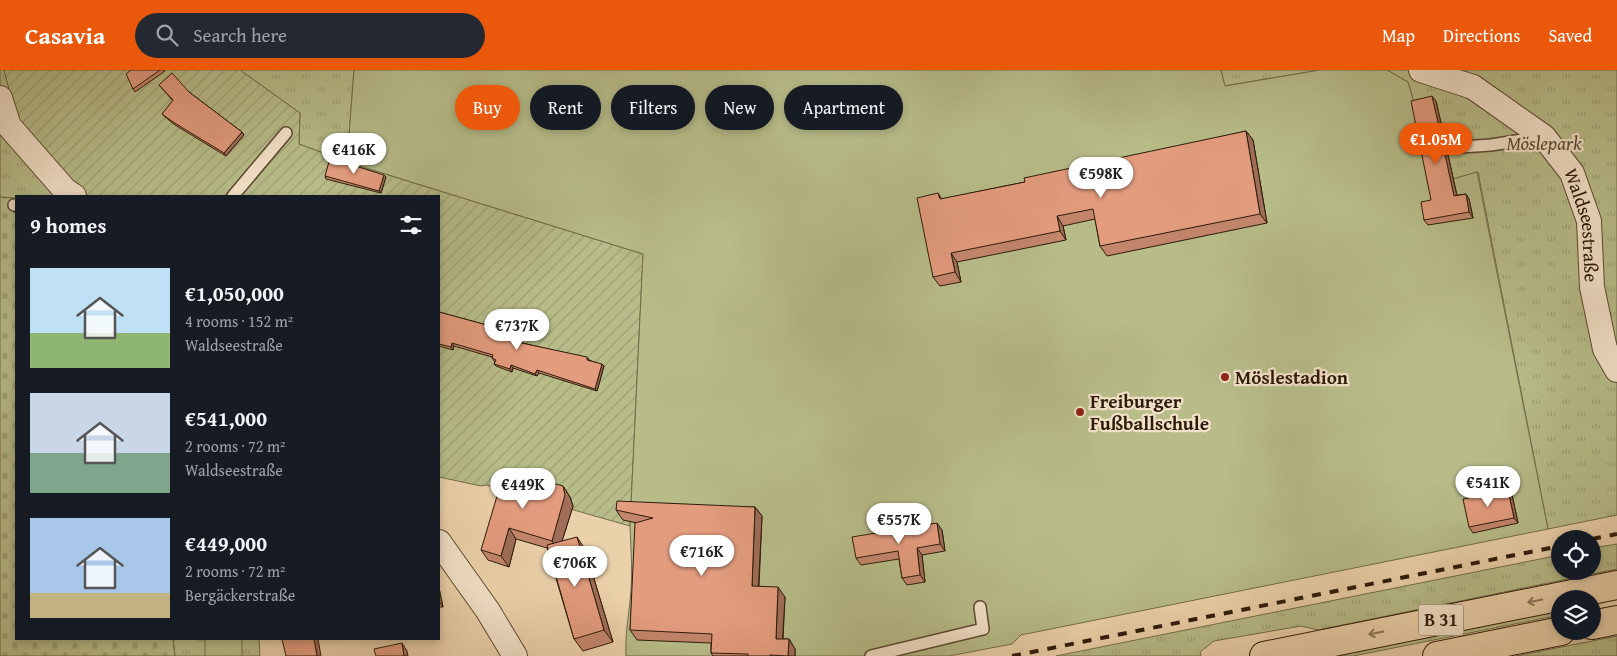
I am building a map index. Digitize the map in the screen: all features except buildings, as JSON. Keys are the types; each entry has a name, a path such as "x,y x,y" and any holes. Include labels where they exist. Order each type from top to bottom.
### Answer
{"highway":[{"name":"B 31","path":"1264,656 1617,585"},
{"path":"1601,623 1617,620"},
{"name":"B 31","path":"1437,656 1551,633"}],"street":[{"name":"Waldseestraße","path":"1421,70 1473,87 1544,137 1572,173 1589,221 1592,286 1605,349 1617,370"},
{"path":"0,98 9,126 66,194"},
{"path":"440,543 488,611 515,656"}],"lane":[{"path":"234,195 286,133"},
{"path":"1446,148 1491,145 1544,137"},
{"path":"871,656 983,629 980,607"}],"green space":[{"path":"0,70 4,70 12,101 62,173 86,195 15,195 15,213 13,213 14,198 0,197"},
{"path":"4,70 240,70 300,113 299,144 356,165 643,254 630,526 486,485 481,486 440,477 440,195 86,195 27,134 12,98"},
{"path":"240,70 354,70 347,162 299,144 300,113"},
{"name":"Freiburger Fußballschule","path":"354,70 1221,70 1225,86 1320,70 1387,70 1408,82 1415,106 1436,101 1453,179 1477,172 1548,529 1021,635 1012,644 949,656 626,656 632,564 630,526 643,254 347,162"},
{"path":"1221,70 1320,70 1224,86"},
{"name":"Möslepark","path":"1387,70 1617,70 1617,515 1548,529 1478,172 1453,179 1436,102 1415,106 1408,82"},
{"path":"0,197 14,198 13,212 15,213 15,640 173,640 175,656 0,656"},
{"path":"1617,544 1617,569 1601,572 1601,547"},
{"path":"1551,557 1551,580 1563,580 1318,630 1301,626 1214,641 1200,652 1201,656 1056,656"},
{"path":"1551,610 1551,617 1353,656 1320,656"},
{"path":"1617,636 1617,656 1516,656 1601,640"},
{"path":"173,640 259,640 260,656 175,656"},
{"path":"205,640 242,640 242,656 205,656"}],"railway":[{"path":"1601,537 1617,534"},
{"path":"1012,656 1551,548"}],"place":[{"name":"Möslestadion","path":"1225,377"},
{"name":"Freiburger Fußballschule","path":"1080,412"}]}
